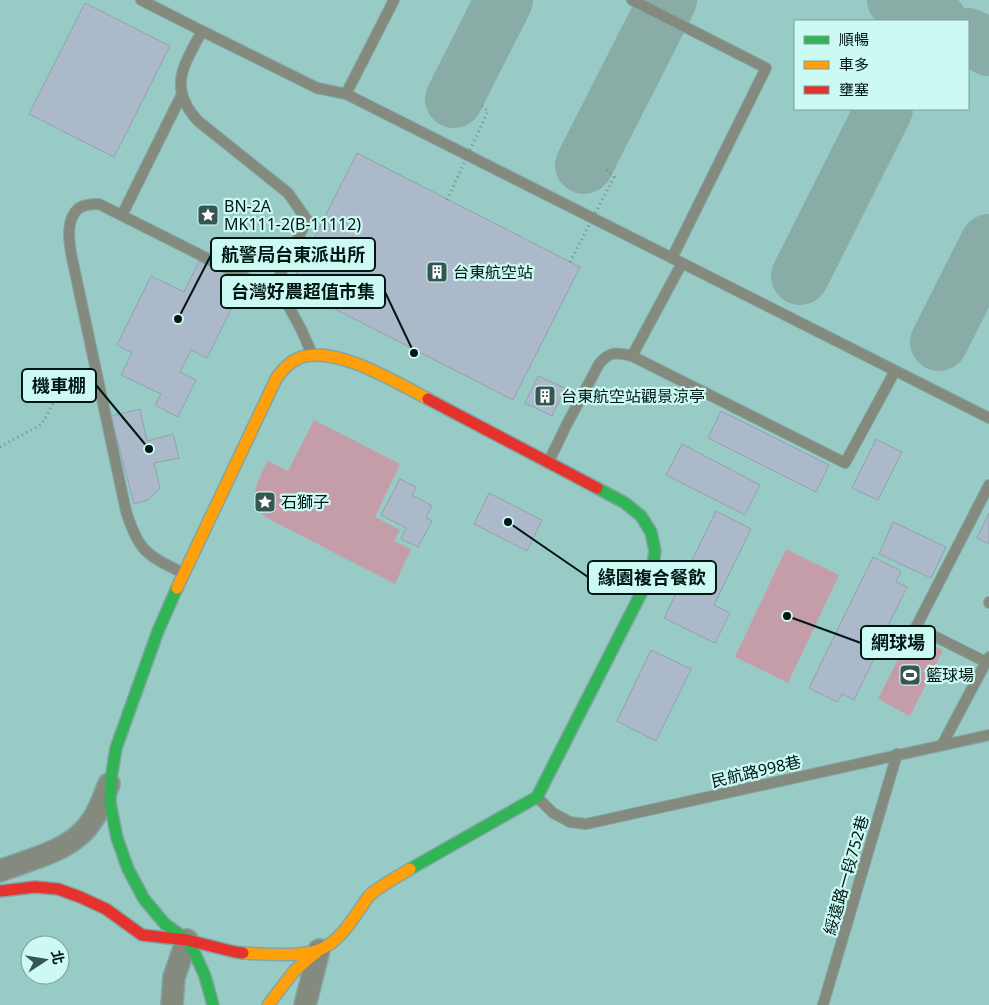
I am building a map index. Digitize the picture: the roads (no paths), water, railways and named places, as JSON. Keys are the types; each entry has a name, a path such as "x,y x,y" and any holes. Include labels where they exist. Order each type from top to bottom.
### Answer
{"street":[{"path":"0,876 64,846 82,834 94,819 110,779 116,748 158,631 183,573 277,377 286,366 298,358 313,355 336,357 362,365 625,503 641,516 651,532 655,551 652,572 537,797 388,882 370,895 342,934 295,970 268,1005"},
{"path":"110,779 110,803 117,838 128,869 144,899 166,924 187,940 205,976 213,1005"},
{"path":"0,876 35,886 58,889 80,897 106,909 142,935 187,940 213,948 236,952 296,954 320,950"},
{"path":"172,1005 174,977 187,940"},
{"path":"305,1005 320,950"}],"lane":[{"path":"141,0 317,88 346,94 989,418"},
{"path":"346,94 394,0"},
{"path":"632,0 766,68 672,258"},
{"path":"122,215 181,96 181,78 185,63 202,31"},
{"path":"181,96 188,110 198,121 288,193 307,220 272,290"},
{"path":"183,573 157,560 146,551 137,541 126,512 69,243 69,228 73,217 79,208 90,204 99,204 272,290 289,307 313,355"},
{"path":"632,356 682,263"},
{"path":"549,462 599,364 605,357 614,353 632,356 845,463 895,371"},
{"path":"942,744 988,661 916,626 989,485"},
{"name":"民航路998巷","path":"537,797 553,813 570,822 586,824 989,735"},
{"name":"綏遠路一段752巷","path":"824,1005 897,754"}],"place":[{"name":"BN-2A MK111-2(B-11112)","path":"208,215"},
{"name":"台東航空站","path":"437,272"},
{"name":"航警局台東派出所","path":"178,319"},
{"name":"台灣好農超值市集","path":"414,353"},
{"name":"台東航空站觀景涼亭","path":"545,396"},
{"name":"機車棚","path":"149,449"},
{"name":"石獅子","path":"265,502"},
{"name":"緣園複合餐飲","path":"508,522"},
{"name":"網球場","path":"787,616"},
{"name":"籃球場","path":"910,675"}]}
